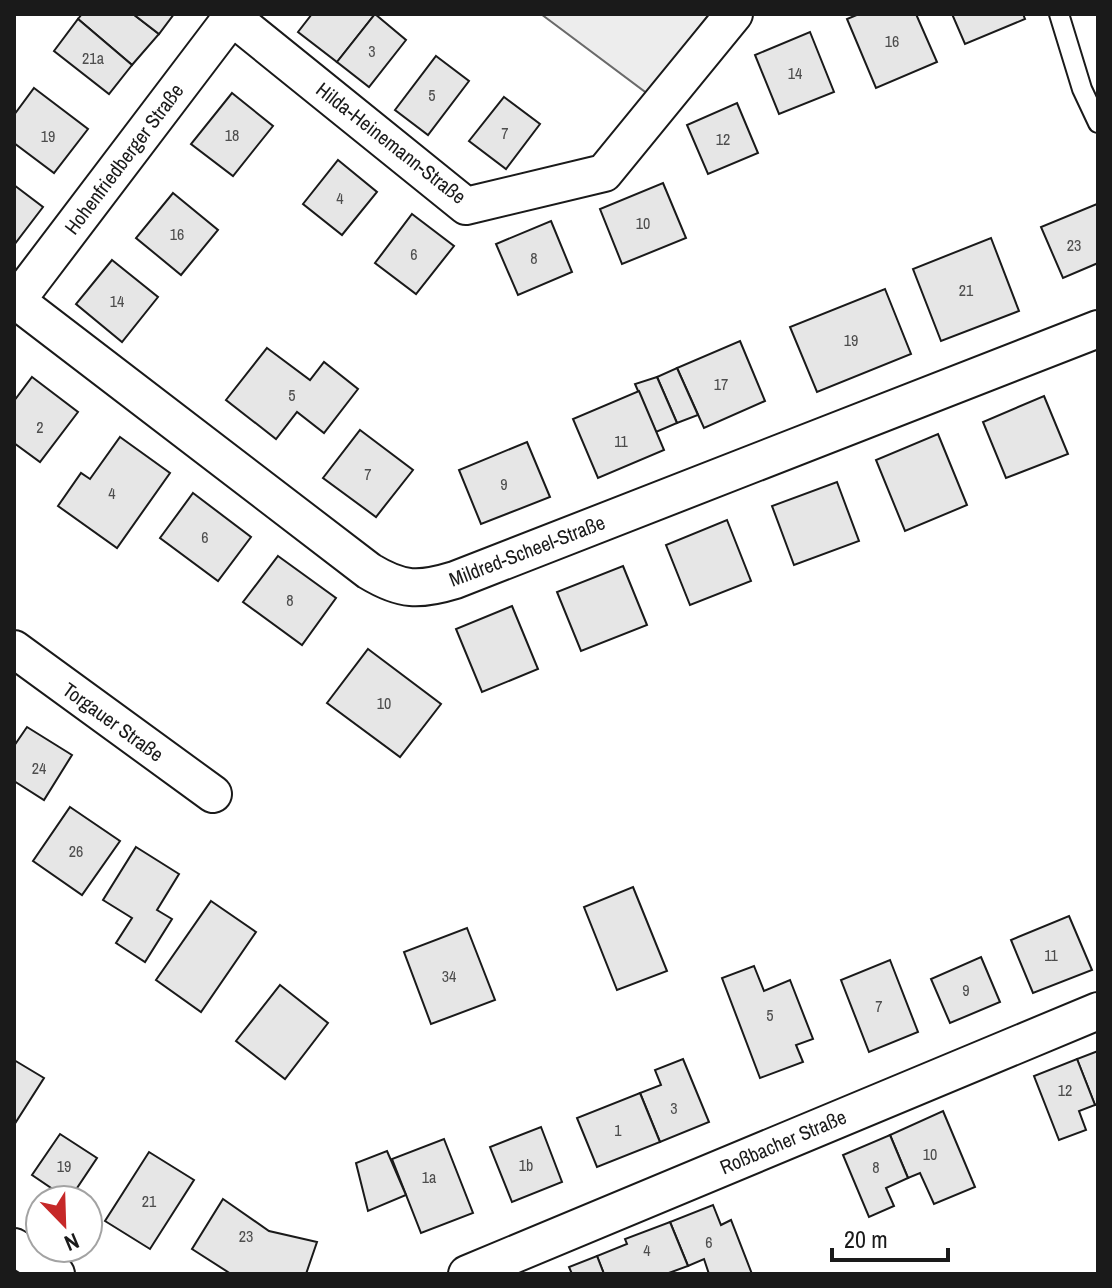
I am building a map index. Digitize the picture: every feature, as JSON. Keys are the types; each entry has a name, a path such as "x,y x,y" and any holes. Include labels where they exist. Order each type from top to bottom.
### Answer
{"street":[{"name":"Hilda-Heinemann-Straße","path":"233,15 466,206 604,173 734,14"},
{"name":"Hohenfriedberger Straße","path":"15,301 233,15"},
{"name":"Mildred-Scheel-Straße","path":"15,301 369,571 391,585 409,587 432,587 455,580 1098,329"},
{"name":"Torgauer Straße","path":"14,649 213,794"},
{"name":"Roßbacher Straße","path":"467,1274 1098,1011"},
{"path":"14,1247 56,1274"}],"lane":[{"path":"1059,14 1082,89 1098,123"}],"shaded area":[{"path":"541,14 709,14 648,94"}],"building":[{"path":"82,14 133,14 159,34 132,65 78,19"},
{"path":"133,14 174,14 159,34"},
{"path":"312,14 375,14 337,62 298,32"},
{"path":"375,14 406,40 369,87 337,62"},
{"path":"859,14 916,14 937,62 876,88 847,19"},
{"path":"952,14 1023,14 1025,19 965,44"},
{"path":"78,19 132,65 109,94 54,51"},
{"path":"810,32 834,92 779,114 755,55"},
{"path":"436,56 469,81 428,135 395,110"},
{"path":"34,88 88,129 54,173 14,143 14,115"},
{"path":"232,93 273,126 233,176 191,144"},
{"path":"504,97 540,124 506,169 469,141"},
{"path":"737,103 758,153 708,174 687,125"},
{"path":"338,160 377,192 342,235 303,204"},
{"path":"663,183 686,238 622,264 600,209"},
{"path":"14,185 43,207 14,245"},
{"path":"173,193 218,230 181,275 136,238"},
{"path":"1097,204 1098,263 1063,278 1041,227"},
{"path":"412,214 454,246 416,294 375,263"},
{"path":"551,221 572,272 518,295 496,244"},
{"path":"991,238 1019,311 941,341 913,269"},
{"path":"112,260 158,297 122,342 76,304"},
{"path":"885,289 911,354 817,392 790,327"},
{"path":"740,341 765,401 704,428 677,368"},
{"path":"267,348 310,380 324,362 358,389 324,433 297,412 276,439 226,400"},
{"path":"677,368 698,415 677,423 657,377"},
{"path":"32,377 78,412 40,462 14,443 14,401"},
{"path":"657,377 677,423 656,432 635,384"},
{"path":"639,391 664,450 598,478 573,419"},
{"path":"1044,396 1068,454 1006,478 983,422"},
{"path":"360,430 413,470 376,517 323,478"},
{"path":"938,434 967,505 905,531 876,460"},
{"path":"120,437 170,473 117,548 58,506 81,473 90,479"},
{"path":"527,442 550,497 481,524 459,470"},
{"path":"837,482 859,541 794,565 772,506"},
{"path":"193,493 251,537 218,581 160,538"},
{"path":"727,520 751,581 690,605 666,545"},
{"path":"278,556 336,598 302,645 243,602"},
{"path":"623,566 647,625 581,651 557,592"},
{"path":"512,606 538,669 482,692 456,629"},
{"path":"368,649 441,704 400,757 327,703"},
{"path":"27,727 72,755 44,800 14,781 14,746"},
{"path":"70,807 120,841 82,895 33,861"},
{"path":"136,847 179,874 157,910 172,919 145,962 116,943 132,918 103,900"},
{"path":"633,887 667,971 617,990 584,907"},
{"path":"211,901 256,932 201,1012 156,980"},
{"path":"1069,916 1092,970 1033,993 1011,940"},
{"path":"467,928 495,1000 431,1024 404,952"},
{"path":"981,957 1000,1002 950,1023 931,979"},
{"path":"890,960 918,1032 869,1052 841,980"},
{"path":"754,966 764,991 790,980 813,1039 796,1045 803,1062 760,1078 722,978"},
{"path":"280,985 328,1023 285,1079 236,1041"},
{"path":"1098,1051 1098,1104 1095,1105 1077,1059"},
{"path":"683,1059 709,1122 660,1142 640,1093 661,1085 655,1070"},
{"path":"1077,1059 1095,1105 1079,1111 1086,1130 1059,1140 1034,1076"},
{"path":"14,1060 44,1078 14,1125"},
{"path":"640,1093 660,1142 597,1167 577,1118"},
{"path":"943,1111 975,1187 934,1204 920,1173 908,1178 890,1135"},
{"path":"541,1127 562,1182 512,1202 490,1147"},
{"path":"60,1134 97,1158 80,1184 45,1184 32,1175"},
{"path":"890,1135 908,1178 886,1188 894,1206 869,1217 843,1155"},
{"path":"444,1139 473,1213 421,1233 392,1159"},
{"path":"387,1151 406,1195 368,1211 356,1163"},
{"path":"149,1152 194,1180 150,1249 105,1221"},
{"path":"223,1199 269,1231 317,1242 306,1274 231,1274 192,1249"},
{"path":"713,1205 721,1225 731,1220 752,1274 709,1274 704,1259 688,1266 670,1222"},
{"path":"670,1222 688,1266 666,1274 604,1274 597,1256 627,1244 625,1239"},
{"path":"597,1256 604,1274 572,1274 569,1267"}]}
